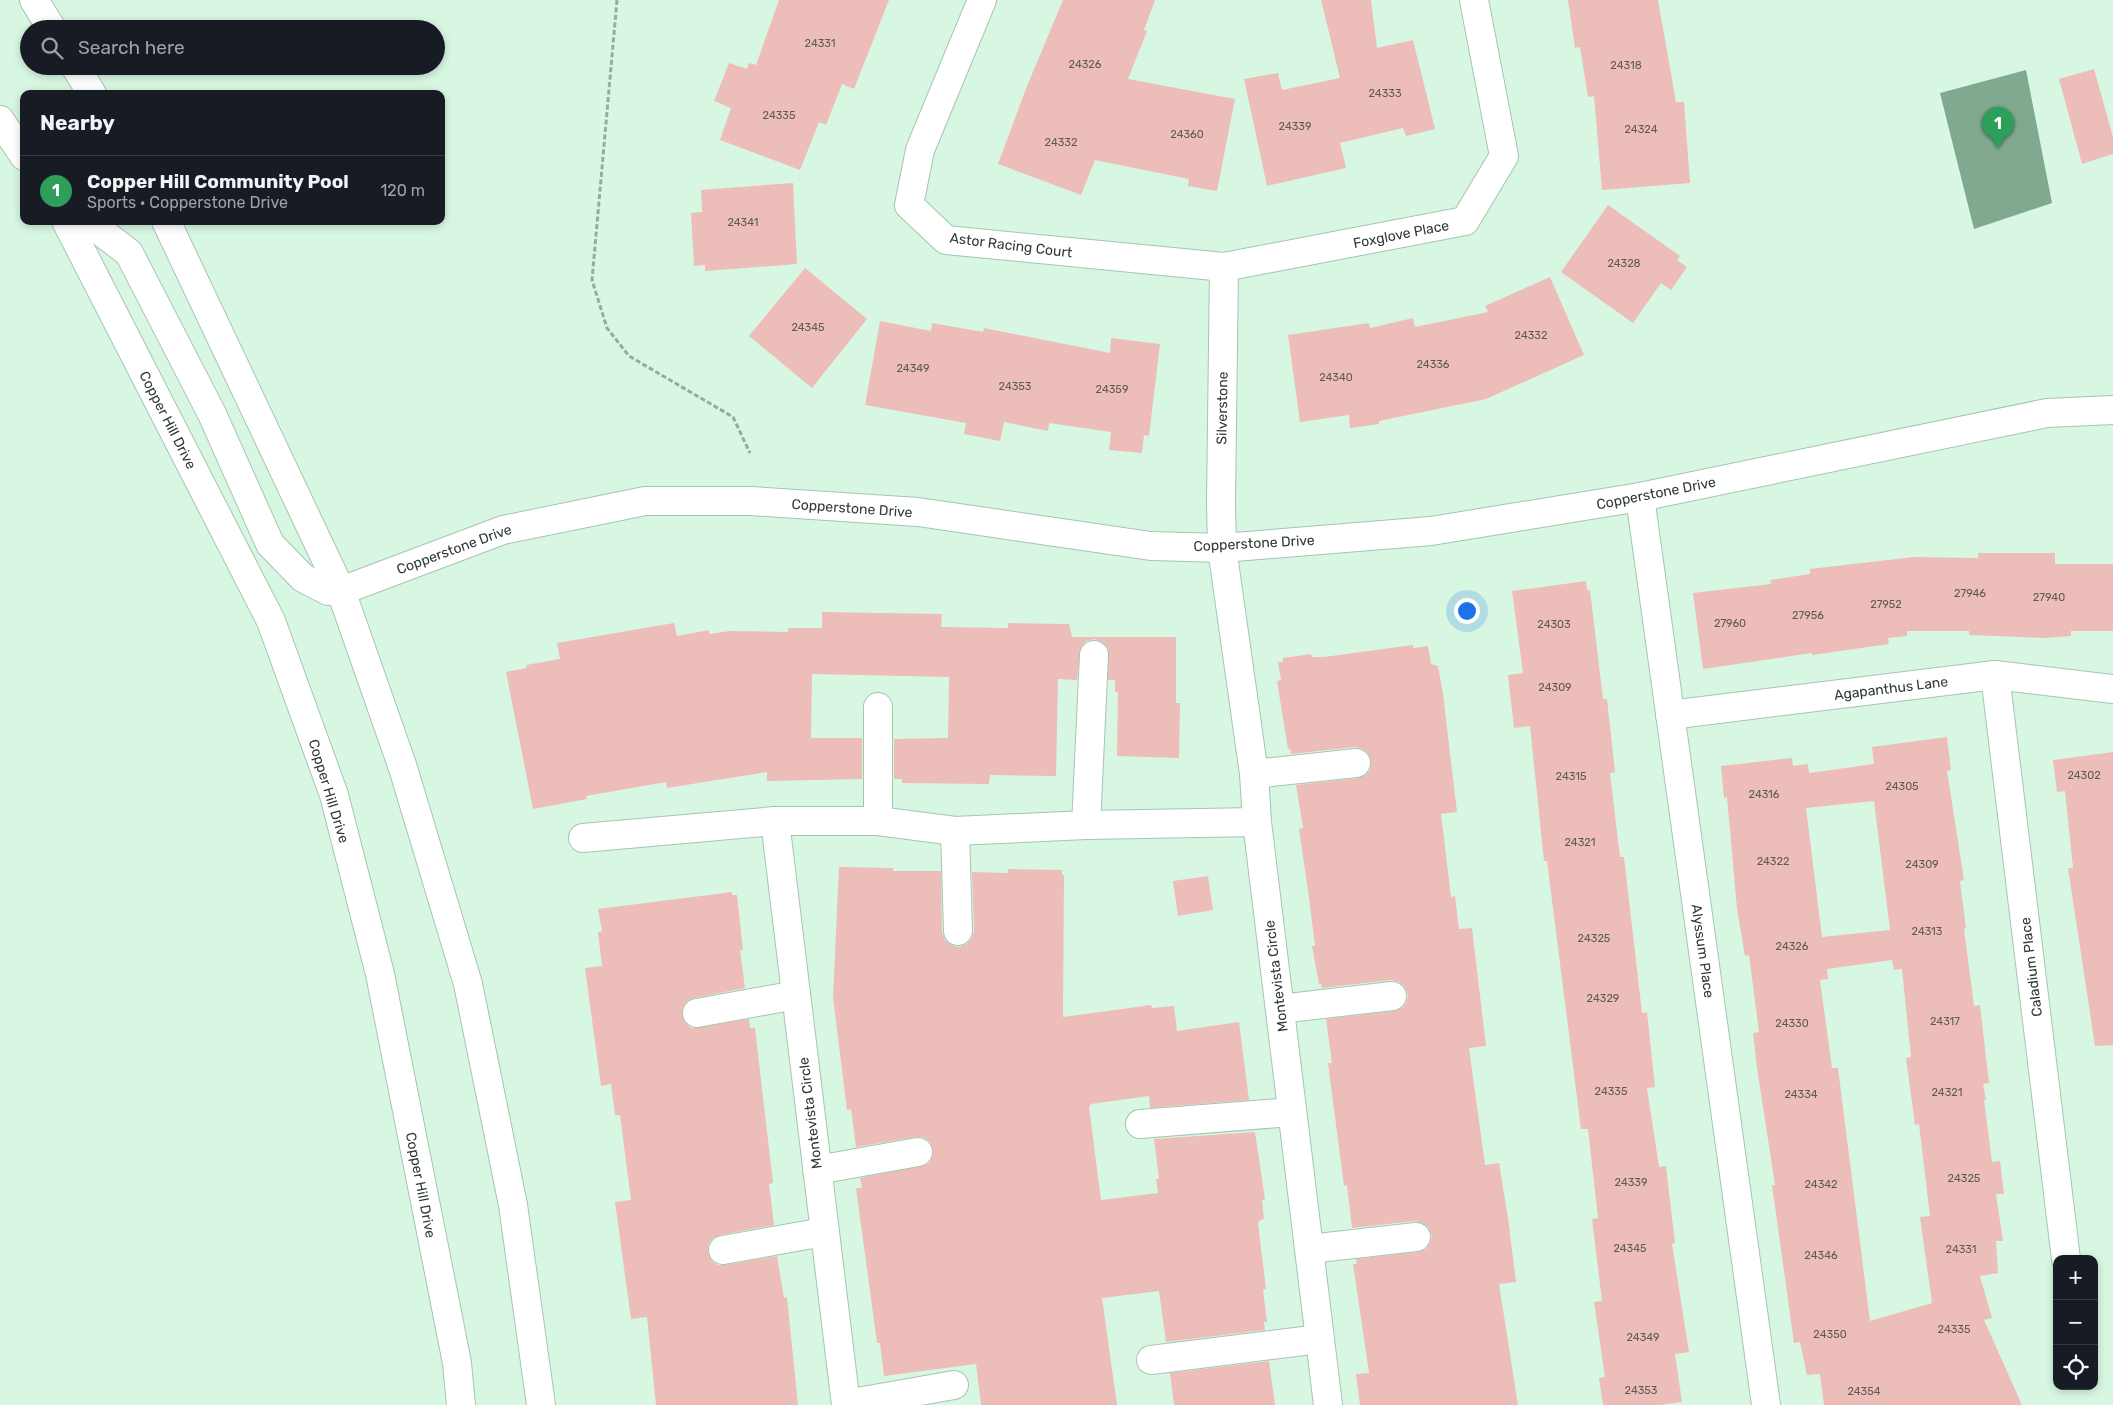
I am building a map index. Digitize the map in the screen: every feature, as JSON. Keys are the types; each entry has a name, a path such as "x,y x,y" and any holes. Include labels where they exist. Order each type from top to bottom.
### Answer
{"street":[{"path":"34,0 46,20"},
{"name":"Astor Racing Court","path":"982,0 920,150 908,205 946,240 1224,268"},
{"name":"Foxglove Place","path":"1224,268 1465,221 1504,156 1474,0"},
{"path":"80,75 90,90"},
{"path":"0,120 20,150"},
{"name":"Copper Hill Drive","path":"68,225 270,621 334,795 380,974 457,1363 461,1405"},
{"path":"92,225 129,253 212,414 270,544 303,578 328,591 341,591"},
{"path":"168,225 341,591 403,768 468,984 513,1205 541,1405"},
{"name":"Silverstone","path":"1222,548 1220,502 1224,268"},
{"name":"Copperstone Drive","path":"341,591 503,530 645,501 750,501 918,512 1151,546 1222,548 1431,531 1640,497 2047,413 2113,410"},
{"name":"Alyssum Place","path":"1640,497 1766,1405"},
{"name":"Montevista Circle","path":"1222,548 1254,774 1257,822 1328,1405"},
{"path":"1086,825 1094,655"},
{"name":"Agapanthus Lane","path":"1670,715 1995,675 2113,689"},
{"name":"Caladium Place","path":"1995,675 2066,1255"},
{"path":"878,707 878,821"},
{"path":"1254,774 1356,763"},
{"path":"583,838 775,821 878,821 954,831 1086,825 1257,822"},
{"name":"Montevista Circle","path":"775,821 846,1405"},
{"path":"954,831 958,931"},
{"path":"697,1013 796,995"},
{"path":"1280,1009 1392,996"},
{"path":"1140,1124 1292,1112"},
{"path":"817,1170 918,1152"},
{"path":"723,1250 824,1232"},
{"path":"1309,1249 1416,1237"},
{"path":"1150,1360 1320,1340"},
{"path":"846,1405 954,1385"}],"path":[{"path":"617,0 592,280 607,328 629,356 733,417 750,453"}],"shaded area":[{"path":"2026,70 2052,203 1974,229 1940,93"}],"building":[{"path":"779,0 889,0 854,89 842,84 826,125 819,122 800,170 720,140 731,108 714,101 729,63 747,69 749,63 756,65"},
{"path":"1063,0 1155,0 1144,30 1147,31 1128,79 1235,99 1217,191 1188,186 1189,179 1095,160 1081,195 998,164 1027,86"},
{"path":"1321,0 1371,0 1377,48 1413,40 1435,129 1406,136 1403,128 1340,143 1346,168 1267,186 1244,79 1278,73 1282,90 1340,78"},
{"path":"1568,0 1658,0 1676,102 1684,102 1690,183 1602,190 1594,96 1588,97 1580,47 1575,48"},
{"path":"2094,69 2113,137 2113,154 2082,164 2059,79"},
{"path":"793,183 797,264 705,271 705,265 694,266 691,213 702,212 701,190"},
{"path":"1608,205 1680,256 1677,260 1687,267 1671,290 1661,283 1633,323 1561,272"},
{"path":"805,268 867,319 812,388 749,336"},
{"path":"1550,277 1584,355 1486,399 1379,421 1379,424 1350,428 1349,415 1300,422 1288,335 1369,323 1370,328 1413,318 1415,327 1488,312 1485,306"},
{"path":"880,321 931,331 932,323 983,332 984,328 1110,353 1111,338 1160,344 1149,436 1144,435 1142,453 1109,450 1111,432 1049,423 1048,431 1004,422 1000,441 964,434 966,423 865,405"},
{"path":"1978,553 2055,553 2055,564 2113,564 2113,631 2071,631 2071,636 2045,638 1969,635 1969,631 1907,631 1907,636 1888,638 1889,644 1703,669 1693,593 1771,584 1770,580 1810,574 1810,569 1914,557 1978,558"},
{"path":"1586,581 1587,590 1590,590 1603,699 1607,699 1615,772 1610,773 1620,857 1624,857 1642,1013 1647,1012 1655,1087 1647,1088 1659,1167 1666,1166 1675,1243 1672,1244 1689,1352 1675,1354 1682,1402 1660,1405 1603,1405 1599,1378 1605,1377 1594,1302 1602,1301 1592,1219 1598,1218 1588,1129 1581,1129 1547,861 1544,861 1530,726 1514,728 1508,675 1523,673 1512,591"},
{"path":"822,612 942,614 941,627 1008,628 1008,623 1069,624 1072,637 1176,637 1176,703 1180,703 1179,758 1117,756 1118,692 1115,692 1115,680 1108,680 1108,648 1102,642 1094,639 1086,641 1081,647 1077,680 1058,679 1056,776 990,775 989,784 902,783 902,779 894,779 894,739 948,738 949,677 812,674 811,738 862,738 862,779 767,781 767,772 667,788 666,782 586,796 587,799 533,809 506,672 527,668 526,665 560,659 557,643 674,623 677,636 709,630 709,634 730,631 788,632 788,628 822,628"},
{"path":"1413,645 1413,648 1428,646 1431,664 1438,666 1443,694 1457,812 1441,814 1451,897 1455,896 1459,929 1472,928 1486,1046 1469,1048 1485,1165 1499,1163 1508,1218 1516,1282 1499,1284 1518,1405 1360,1405 1356,1374 1369,1373 1353,1264 1357,1264 1356,1259 1418,1252 1426,1249 1432,1236 1428,1227 1415,1221 1352,1228 1347,1185 1344,1186 1328,1063 1332,1063 1326,1019 1394,1011 1402,1008 1406,1003 1408,995 1404,986 1399,982 1391,980 1322,988 1321,984 1319,984 1312,946 1315,946 1299,829 1303,828 1296,785 1358,778 1366,775 1370,770 1371,761 1368,753 1363,749 1355,747 1291,754 1290,748 1288,749 1277,681 1281,680 1278,662 1283,662 1283,658 1311,654 1312,657 1324,657"},
{"path":"1947,737 1951,770 1947,771 1964,880 1960,881 1966,928 1964,929 1974,1006 1980,1005 1989,1083 1983,1084 1986,1100 1984,1100 1992,1162 2000,1161 2004,1194 1996,1194 2003,1241 1996,1241 1998,1273 1980,1276 1992,1318 1984,1320 2022,1405 1824,1405 1820,1374 1807,1375 1800,1342 1794,1343 1772,1185 1775,1185 1753,1033 1759,1032 1749,955 1745,956 1737,909 1727,797 1724,798 1721,766 1792,758 1793,766 1808,764 1809,773 1874,764 1872,747","holes":["1874,801 1890,930 1822,937 1806,808","1892,960 1894,970 1902,969 1911,1057 1906,1058 1915,1125 1919,1124 1930,1216 1920,1217 1932,1303 1870,1321 1838,1068 1832,1068 1820,980 1828,979 1827,969"]},
{"path":"2113,752 2113,1045 2095,1046 2068,868 2073,868 2065,791 2057,792 2053,760"},
{"path":"839,867 893,868 893,871 941,871 942,932 945,940 951,945 958,947 967,944 972,938 974,931 972,872 1008,873 1008,869 1062,870 1062,875 1064,875 1063,1017 1151,1005 1152,1008 1174,1006 1177,1031 1239,1022 1249,1100 1150,1108 1149,1096 1091,1104 1089,1107 1101,1200 1158,1193 1156,1179 1159,1179 1154,1139 1255,1132 1265,1199 1262,1200 1264,1219 1258,1223 1266,1289 1263,1289 1267,1322 1264,1322 1265,1330 1166,1342 1159,1291 1102,1298 1117,1405 981,1405 976,1364 884,1376 880,1343 877,1343 856,1188 862,1188 860,1178 928,1164 932,1158 933,1150 930,1142 923,1137 856,1147 851,1109 847,1110 833,997"},
{"path":"1208,876 1213,910 1178,916 1173,881"},
{"path":"732,892 732,895 737,895 743,950 740,950 745,988 687,1001 683,1007 682,1015 685,1023 692,1028 749,1019 750,1028 755,1028 773,1183 769,1184 774,1225 720,1235 713,1238 708,1245 708,1252 711,1260 718,1265 777,1256 784,1298 787,1297 798,1405 656,1405 647,1317 631,1319 615,1202 631,1200 620,1115 615,1115 611,1084 601,1086 585,968 602,966 598,932 602,931 598,909"},
{"path":"1269,1361 1275,1405 1174,1405 1170,1373"}],"place":[{"name":"Copper Hill Community Pool","path":"1998,148"}]}
